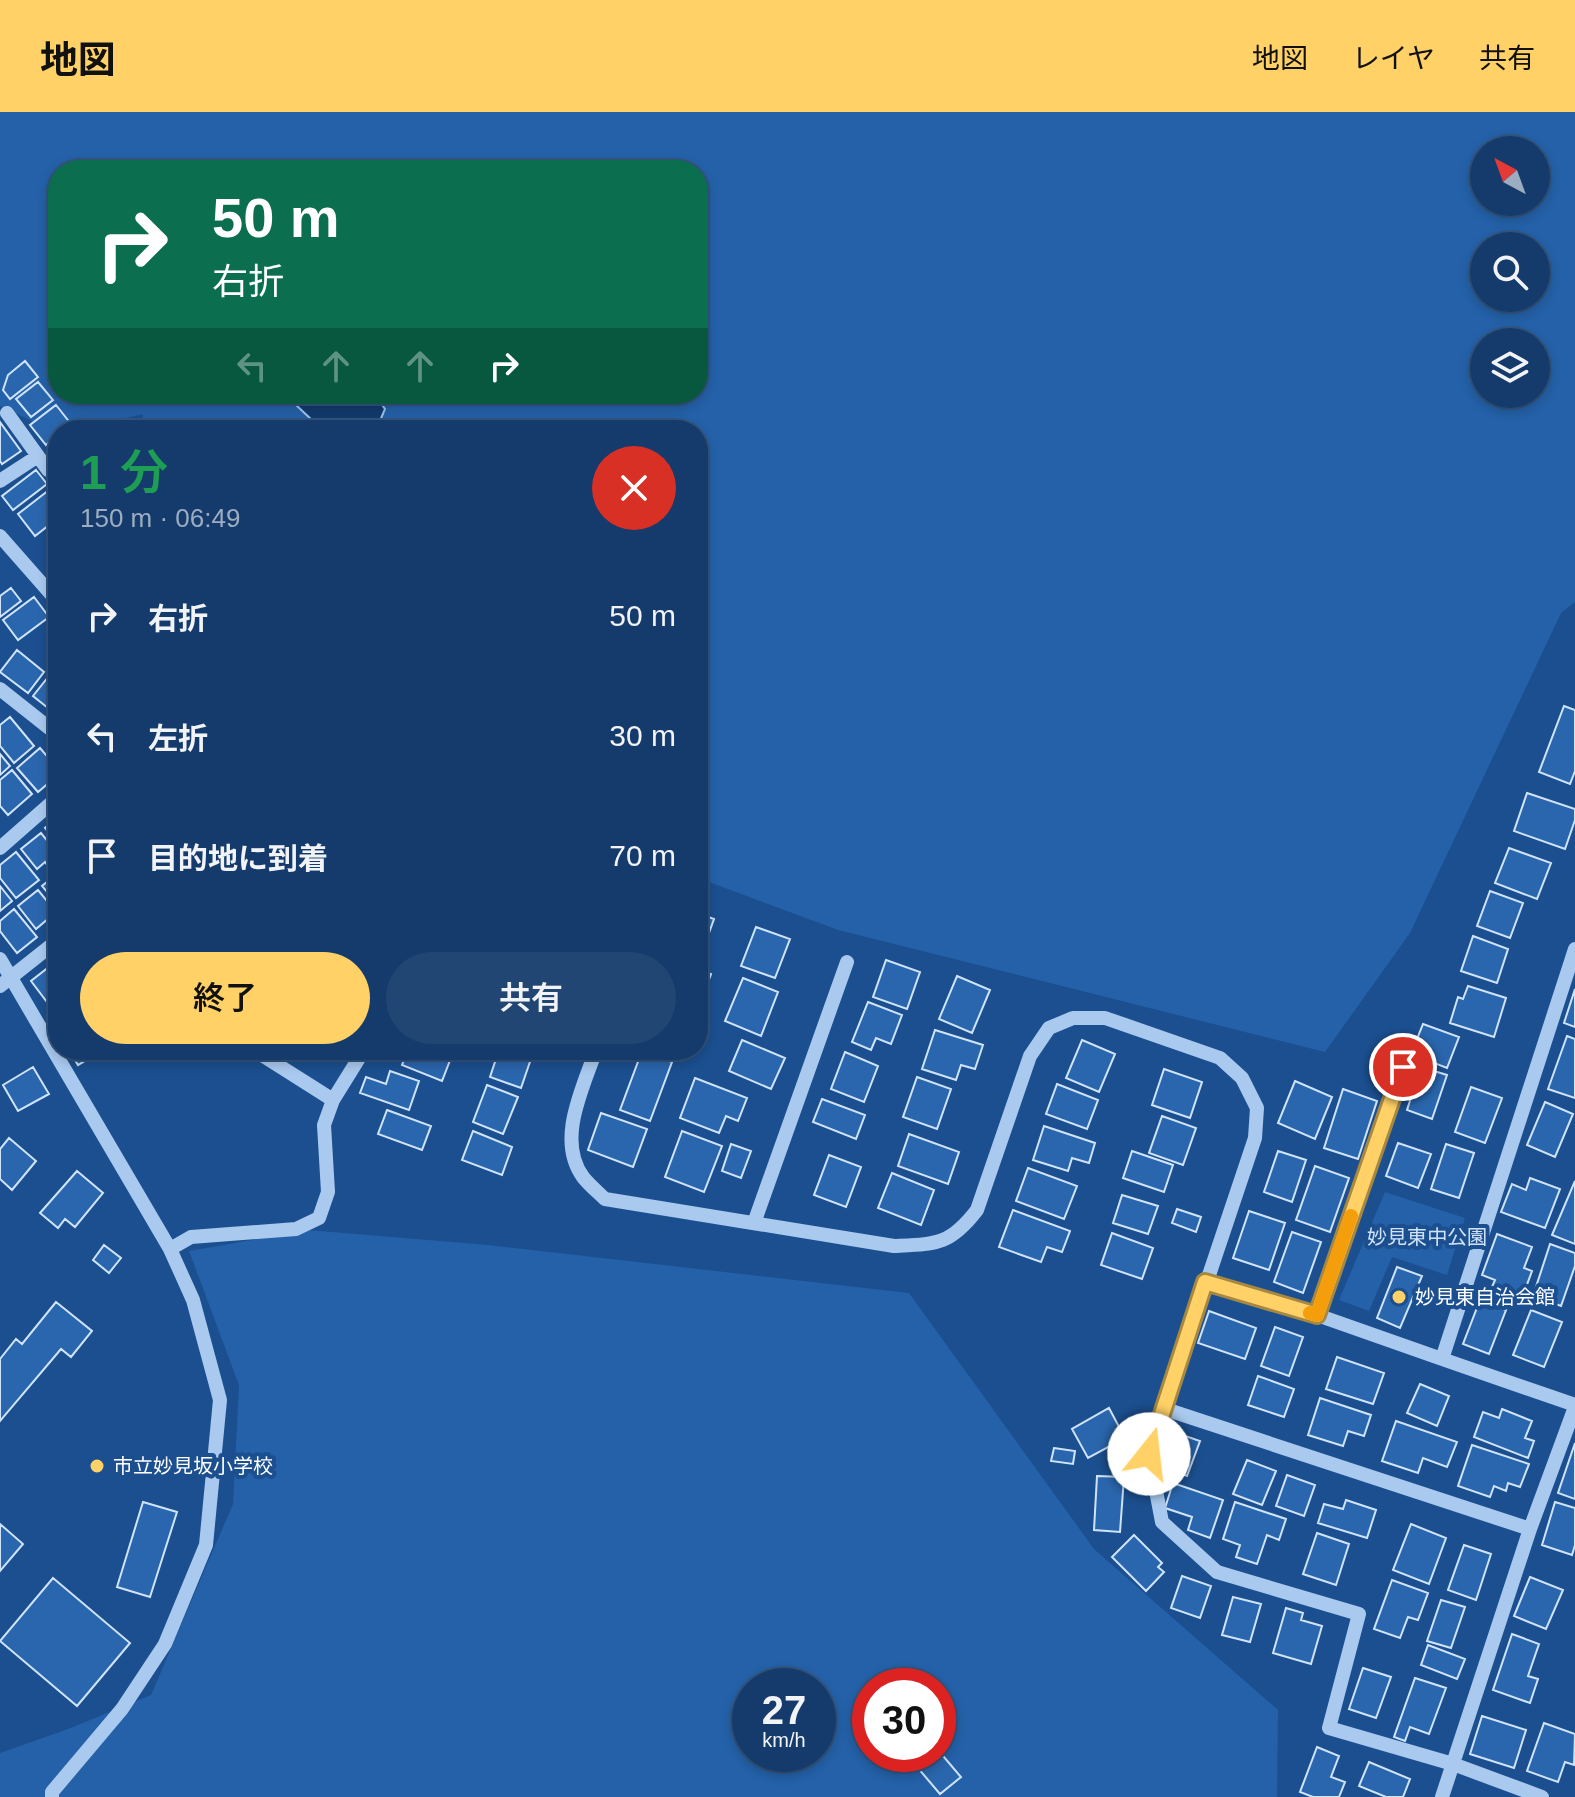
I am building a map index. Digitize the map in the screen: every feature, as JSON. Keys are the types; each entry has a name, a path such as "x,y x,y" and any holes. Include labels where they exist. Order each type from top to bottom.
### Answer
{"street":[{"path":"7,413 48,470"},
{"path":"0,481 38,456"},
{"path":"0,536 48,591"},
{"path":"0,689 48,727"},
{"path":"2,840 48,805"},
{"path":"5,982 48,948"},
{"path":"1442,1359 1575,949"},
{"path":"0,959 5,982 48,1052"},
{"path":"754,1223 847,962"},
{"path":"593,1060 574,1113 571,1151 582,1176 605,1199 894,1246 936,1244 961,1230 977,1210 1030,1056 1049,1028 1073,1018 1105,1018 1220,1058 1242,1078 1257,1108 1255,1138 1149,1454 1162,1522 1217,1572 1359,1614 1329,1728 1453,1764 1542,1797"},
{"path":"52,1797 52,1792 122,1709 165,1644 206,1545 220,1400 193,1300 170,1249 53,1060"},
{"path":"270,1060 333,1100"},
{"path":"170,1249 191,1237 296,1229 319,1218 328,1192 324,1125 333,1100 358,1060"},
{"path":"1317,1315 1403,1067"},
{"path":"1205,1282 1317,1315 1575,1406 1530,1529 1442,1797"},
{"path":"1162,1408 1530,1529"}],"green space":[{"path":"0,112 1575,112 1575,602 1561,613 1410,933 1325,1052 838,930 708,882 708,420 142,420 143,414 118,420 48,420 48,428 0,406"},
{"name":"妙見東中公園","path":"1385,1192 1465,1218 1447,1275 1392,1257 1369,1311 1339,1300"},
{"path":"308,1230 488,1245 909,1293 1094,1549 1278,1710 1277,1797 0,1797 0,1753 151,1695 233,1504 239,1385 189,1251"}],"shaded area":[{"path":"295,404 381,404 385,409 380,420 312,420"}],"building":[{"path":"25,361 38,377 10,399 3,390 8,375"},
{"path":"38,382 48,394 48,404 31,417 16,399"},
{"path":"56,405 68,420 48,420 46,445 30,425"},
{"path":"0,422 21,451 2,464 0,461"},
{"path":"36,470 47,484 13,510 2,496"},
{"path":"48,491 48,526 35,536 18,514"},
{"path":"11,588 21,601 0,617 0,596"},
{"path":"34,597 48,616 18,640 3,620"},
{"path":"17,650 44,672 28,693 0,672"},
{"path":"48,677 48,708 33,696"},
{"path":"1564,706 1575,710 1575,771 1570,784 1539,772"},
{"path":"10,717 34,746 14,763 0,746 0,725"},
{"path":"40,748 48,757 48,784 38,792 17,768"},
{"path":"0,754 10,766 0,775"},
{"path":"12,770 32,794 8,815 0,806 0,780"},
{"path":"1527,793 1575,809 1575,820 1565,849 1514,831"},
{"path":"41,833 48,842 48,866 45,862 37,869 21,849"},
{"path":"1509,848 1551,863 1537,899 1495,883"},
{"path":"16,852 39,880 16,898 0,878 0,865"},
{"path":"0,886 12,901 0,911"},
{"path":"38,890 48,902 48,919 36,929 18,906"},
{"path":"1490,891 1523,903 1510,938 1477,926"},
{"path":"14,909 37,937 17,953 0,931 0,921"},
{"path":"708,917 714,919 708,936"},
{"path":"756,927 790,939 775,978 741,966"},
{"path":"1473,936 1508,949 1497,983 1461,971"},
{"path":"886,960 920,972 907,1009 873,997"},
{"path":"48,968 48,1003 31,981"},
{"path":"957,976 990,990 972,1033 939,1019"},
{"path":"743,978 778,992 761,1036 725,1021"},
{"path":"1468,986 1506,998 1494,1037 1450,1023 1458,997 1463,999"},
{"path":"1575,989 1575,1027 1564,1023"},
{"path":"868,1002 902,1015 891,1044 876,1038 871,1050 852,1042"},
{"path":"1423,1024 1459,1037 1447,1068 1411,1054"},
{"path":"935,1030 983,1045 975,1069 961,1065 956,1080 922,1069"},
{"path":"1567,1036 1575,1039 1575,1098 1548,1089"},
{"path":"742,1040 785,1058 771,1089 729,1071"},
{"path":"1082,1040 1115,1054 1099,1092 1066,1078"},
{"path":"845,1052 878,1066 864,1102 831,1089"},
{"path":"404,1060 450,1060 442,1081 402,1065"},
{"path":"496,1060 531,1060 521,1088 490,1077"},
{"path":"639,1060 672,1062 650,1121 620,1110"},
{"path":"33,1067 49,1094 18,1111 3,1085"},
{"path":"1421,1067 1447,1075 1432,1119 1407,1110"},
{"path":"1164,1069 1202,1082 1190,1118 1152,1105"},
{"path":"390,1071 419,1081 409,1110 360,1093 366,1077 386,1084"},
{"path":"917,1077 951,1089 937,1129 903,1117"},
{"path":"695,1078 747,1098 738,1121 726,1116 719,1133 680,1118"},
{"path":"1295,1081 1332,1097 1315,1139 1278,1123"},
{"path":"1057,1084 1098,1100 1087,1129 1046,1114"},
{"path":"487,1085 518,1097 503,1134 473,1122"},
{"path":"1471,1087 1502,1098 1485,1143 1455,1132"},
{"path":"1343,1089 1377,1101 1358,1159 1324,1148"},
{"path":"822,1099 865,1115 856,1139 813,1122"},
{"path":"1545,1102 1573,1114 1555,1157 1527,1145"},
{"path":"387,1110 431,1126 422,1150 378,1134"},
{"path":"601,1113 647,1129 633,1167 588,1150"},
{"path":"1162,1116 1196,1128 1183,1165 1149,1153"},
{"path":"1044,1126 1095,1143 1089,1163 1072,1158 1068,1171 1033,1160"},
{"path":"473,1131 512,1147 502,1175 462,1160"},
{"path":"682,1131 722,1146 704,1192 665,1177"},
{"path":"909,1134 959,1152 948,1184 898,1166"},
{"path":"9,1138 36,1161 12,1190 0,1179 0,1149"},
{"path":"1398,1143 1431,1154 1418,1188 1386,1176"},
{"path":"731,1144 751,1151 741,1178 722,1171"},
{"path":"1446,1144 1474,1153 1459,1198 1431,1189"},
{"path":"1132,1151 1173,1165 1164,1192 1123,1178"},
{"path":"1278,1151 1306,1160 1292,1202 1264,1192"},
{"path":"829,1155 861,1167 846,1207 814,1195"},
{"path":"1315,1166 1349,1178 1330,1232 1296,1220"},
{"path":"1028,1168 1077,1186 1064,1219 1016,1201"},
{"path":"77,1171 103,1193 75,1227 65,1219 58,1228 40,1213"},
{"path":"892,1173 934,1190 921,1225 878,1208"},
{"path":"1530,1178 1560,1189 1545,1228 1501,1212 1512,1184 1526,1190"},
{"path":"1575,1181 1575,1244 1552,1235"},
{"path":"1122,1195 1158,1206 1148,1234 1113,1223"},
{"path":"1177,1209 1201,1217 1196,1232 1172,1223"},
{"path":"1013,1210 1070,1231 1062,1252 1047,1247 1041,1262 999,1247"},
{"path":"1249,1211 1285,1223 1269,1270 1233,1258"},
{"path":"1292,1232 1321,1242 1303,1293 1274,1282"},
{"path":"1112,1233 1153,1248 1142,1279 1101,1265"},
{"path":"1497,1234 1532,1247 1524,1268 1532,1271 1522,1298 1492,1287 1495,1280 1482,1275"},
{"path":"1550,1244 1575,1253 1575,1266 1561,1306 1533,1296"},
{"path":"104,1245 121,1258 109,1273 93,1260"},
{"name":"妙見東自治会館","path":"1397,1267 1422,1276 1400,1328 1377,1318"},
{"path":"1480,1300 1506,1310 1489,1354 1463,1344"},
{"path":"56,1302 92,1331 71,1357 61,1349 0,1421 0,1359 16,1339 22,1344"},
{"path":"1531,1310 1562,1322 1544,1367 1513,1355"},
{"path":"1209,1311 1256,1328 1245,1359 1198,1343"},
{"path":"1275,1327 1303,1337 1289,1376 1261,1366"},
{"path":"1337,1357 1384,1373 1373,1404 1326,1389"},
{"path":"1258,1376 1294,1389 1284,1417 1248,1405"},
{"path":"1420,1384 1449,1396 1437,1426 1407,1413"},
{"path":"1320,1398 1371,1415 1364,1436 1348,1431 1343,1446 1308,1435"},
{"path":"1109,1408 1125,1438 1088,1458 1072,1429"},
{"path":"1502,1409 1532,1421 1525,1438 1534,1441 1528,1458 1474,1437 1483,1412 1499,1418"},
{"path":"1396,1421 1457,1442 1447,1467 1423,1458 1418,1473 1382,1461"},
{"path":"1168,1430 1200,1441 1187,1476 1156,1464"},
{"path":"1575,1443 1575,1499 1558,1493"},
{"path":"1472,1445 1529,1464 1520,1487 1508,1483 1506,1491 1494,1486 1490,1497 1458,1486"},
{"path":"1054,1448 1075,1451 1073,1464 1051,1461"},
{"path":"1247,1460 1276,1471 1262,1505 1233,1494"},
{"path":"1287,1475 1315,1485 1304,1516 1276,1506"},
{"path":"1097,1476 1124,1477 1120,1532 1094,1530"},
{"path":"1173,1483 1223,1500 1210,1538 1188,1530 1192,1517 1165,1508"},
{"path":"1346,1500 1376,1510 1367,1538 1318,1523 1324,1504 1343,1509"},
{"path":"143,1502 177,1512 150,1597 117,1587"},
{"path":"1235,1502 1286,1519 1279,1540 1267,1535 1257,1564 1236,1557 1240,1545 1223,1539"},
{"path":"1555,1502 1575,1508 1572,1555 1542,1545"},
{"path":"0,1524 23,1544 0,1571"},
{"path":"1411,1524 1446,1538 1429,1584 1393,1570"},
{"path":"1317,1533 1349,1544 1336,1585 1303,1574"},
{"path":"1134,1535 1162,1563 1158,1567 1164,1572 1146,1591 1112,1557"},
{"path":"1464,1545 1491,1554 1476,1600 1448,1590"},
{"path":"1182,1576 1211,1586 1200,1618 1171,1608"},
{"path":"1530,1577 1563,1590 1546,1629 1514,1616"},
{"path":"53,1578 130,1643 77,1706 0,1641"},
{"path":"1392,1580 1428,1593 1418,1620 1408,1617 1400,1638 1374,1629"},
{"path":"1233,1597 1261,1604 1250,1642 1222,1635"},
{"path":"1441,1600 1465,1607 1451,1648 1427,1641"},
{"path":"1286,1608 1303,1613 1301,1620 1322,1626 1311,1664 1273,1653"},
{"path":"1512,1634 1539,1644 1528,1676 1538,1679 1530,1703 1493,1690"},
{"path":"1428,1645 1465,1659 1457,1679 1421,1665"},
{"path":"1363,1668 1391,1677 1376,1718 1349,1709"},
{"path":"1415,1678 1446,1688 1429,1734 1410,1727 1405,1741 1394,1737"},
{"path":"1482,1716 1526,1730 1514,1768 1470,1754"},
{"path":"1544,1723 1575,1734 1574,1765 1565,1762 1558,1782 1527,1771"},
{"path":"1317,1747 1339,1756 1331,1777 1345,1782 1339,1797 1313,1797 1300,1792"},
{"path":"1369,1762 1410,1779 1403,1797 1386,1797 1359,1786"},
{"path":"956,1771 961,1777 940,1794 921,1772"}],"slow traffic":[{"path":"1310,1313 1317,1315 1351,1216"}],"place":[{"name":"妙見東自治会館","path":"1399,1297"},
{"name":"市立妙見坂小学校","path":"97,1466"}],"route":[{"path":"1149,1454 1205,1282 1317,1315 1403,1067"}]}
